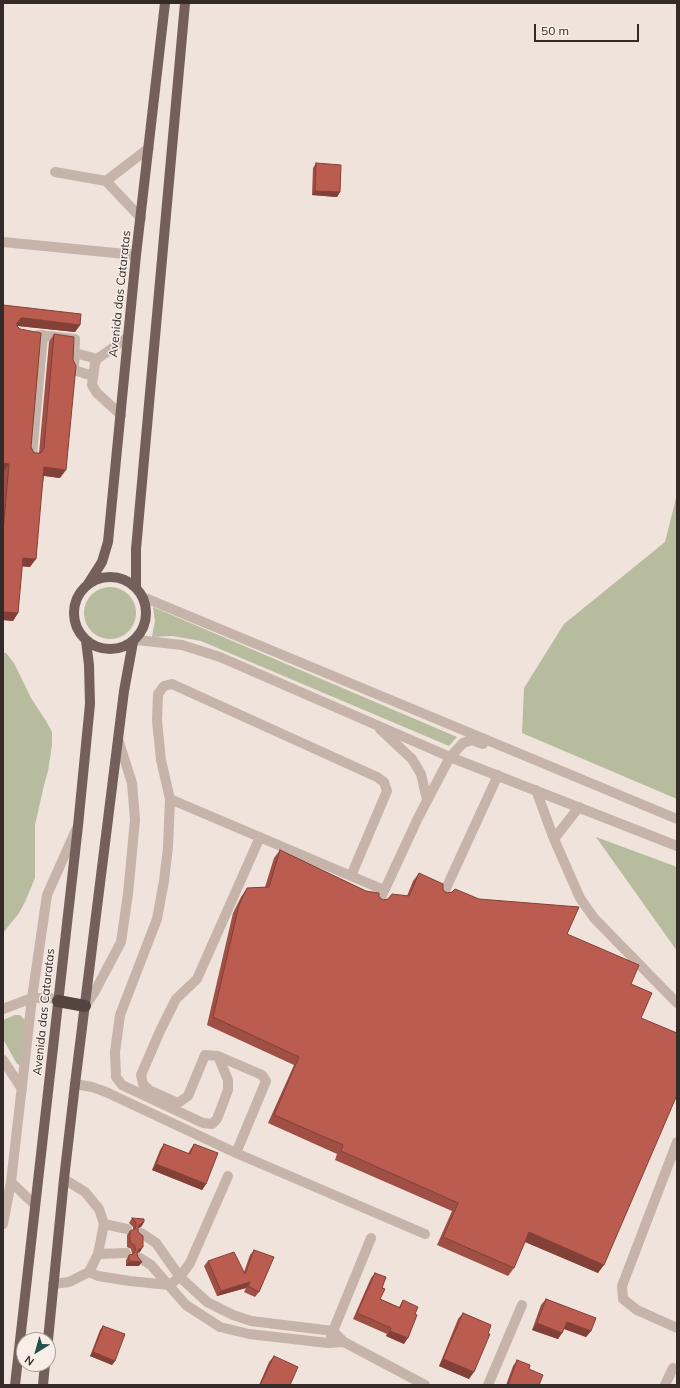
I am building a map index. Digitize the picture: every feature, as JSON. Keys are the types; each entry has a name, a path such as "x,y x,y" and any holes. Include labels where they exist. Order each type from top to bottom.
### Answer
{"highway":[{"path":"58,1002 84,1006"}],"main road":[{"name":"Avenida das Cataratas","path":"88,584 102,562 108,542 136,256 165,3"},
{"path":"136,586 136,549 185,3"},
{"path":"49,1332 64,1179 84,1006 124,691 135,641 142,632 147,615 144,596 136,586 114,576 104,576 88,584 76,598 73,616 76,626 86,641 102,649 111,650 135,641"},
{"name":"Avenida das Cataratas","path":"15,1385 78,826 90,704 89,665 86,641"},
{"path":"43,1385 44,1372"}],"street":[{"path":"106,181 149,148"},
{"path":"55,172 106,181 141,218"},
{"path":"3,242 136,256"},
{"path":"31,334 75,339 74,368 93,376"},
{"path":"32,455 43,335"},
{"path":"121,415 97,393 92,385 95,363 97,359 128,337"},
{"path":"75,353 97,359"},
{"path":"144,596 677,819"},
{"path":"135,641 182,645 220,657 450,757 677,846"},
{"path":"218,1056 228,1080 228,1090 217,1119 212,1124 204,1123 122,1085 116,1077 115,1052 120,1015 157,919 164,881 168,847 170,799 161,760 157,721 158,694 164,686 172,684 377,777 384,782 387,791 351,876"},
{"path":"374,724 412,759 421,774 427,800"},
{"path":"84,1006 94,993 121,942 128,894 135,820 132,782 118,739"},
{"path":"378,902 427,800 450,757 463,743 472,740 549,766"},
{"path":"443,894 498,775"},
{"path":"536,790 554,839 580,898 594,918 677,1003"},
{"path":"170,799 384,890"},
{"path":"554,839 579,807"},
{"path":"3,1224 11,1182 32,998 47,895 78,826"},
{"path":"236,1153 266,1081 262,1075 218,1056 206,1055 188,1096 178,1103 149,1090 142,1084 142,1075 160,1031 176,999 197,979 260,837"},
{"path":"3,1009 32,998 51,998 58,1002"},
{"path":"3,1060 22,1089"},
{"path":"75,1084 92,1087 106,1092 236,1153 425,1234"},
{"path":"677,1142 622,1286 624,1299 637,1310 677,1328"},
{"path":"89,1272 98,1276 130,1281 169,1284 180,1277 190,1263 228,1176"},
{"path":"53,1284 69,1282 89,1272 98,1254 104,1224 99,1209 85,1192 64,1179"},
{"path":"11,1182 35,1205"},
{"path":"104,1224 127,1230"},
{"path":"141,1233 156,1243 180,1277 207,1302 233,1315 251,1321 333,1331 344,1342 425,1385"},
{"path":"328,1343 371,1238"},
{"path":"98,1254 126,1253"},
{"path":"140,1258 151,1265 186,1305 220,1327 249,1334 328,1343 344,1342"},
{"path":"488,1385 522,1305"},
{"path":"665,1385 673,1368"}],"green space":[{"path":"677,494 677,799 522,733 524,688 564,624 665,542"},
{"path":"110,587 120,589 128,595 134,603 136,613 134,623 128,631 120,637 110,639 100,637 92,631 86,623 84,613 86,603 92,595 100,589"},
{"path":"153,607 457,737 449,746 201,641 172,636 152,637 155,621"},
{"path":"3,652 6,653 14,663 31,698 52,732 52,745 48,771 35,825 35,878 19,913 3,933"},
{"path":"596,837 677,867 677,951"},
{"path":"15,1015 20,1015 25,1020 20,1065 17,1064 3,1039 3,1020"}],"building":[{"path":"316,163 341,165 340,192 315,191"},
{"path":"3,305 81,314 80,325 24,318 21,318 17,323 17,326 20,329 41,333 31,447 34,453 41,453 44,448 54,334 74,337 73,360 76,366 66,470 44,467 36,559 23,558 18,613 3,612 3,532 9,464 3,463"},
{"path":"280,850 366,891 379,893 379,897 383,900 388,899 392,894 409,896 419,873 443,884 443,890 447,893 452,892 455,889 479,899 579,907 567,934 639,965 631,984 652,993 641,1018 677,1033 677,1095 604,1265 529,1232 514,1268 443,1237 458,1203 341,1151 343,1145 274,1115 299,1057 213,1017 239,905 247,888 269,887"},
{"path":"164,1144 190,1154 194,1144 218,1153 206,1184 156,1164"},
{"path":"132,1218 144,1219 144,1222 139,1225 138,1229 138,1232 143,1236 143,1247 138,1250 137,1253 142,1262 129,1261 129,1255 133,1254 136,1249 130,1242 130,1231 135,1229 136,1226 136,1222"},
{"path":"254,1250 274,1257 259,1292 248,1286 250,1282 221,1291 208,1261 234,1252 245,1274"},
{"path":"375,1273 386,1277 382,1288 385,1289 380,1299 400,1308 403,1300 418,1307 415,1314 417,1315 408,1338 390,1331 391,1328 357,1313"},
{"path":"546,1299 596,1318 591,1331 567,1322 562,1333 537,1323"},
{"path":"463,1313 491,1325 488,1334 490,1334 474,1372 443,1359"},
{"path":"103,1326 125,1334 115,1361 93,1352"},
{"path":"274,1356 298,1367 290,1385 260,1385"},
{"path":"517,1360 530,1365 529,1369 543,1375 539,1385 508,1385"}]}
